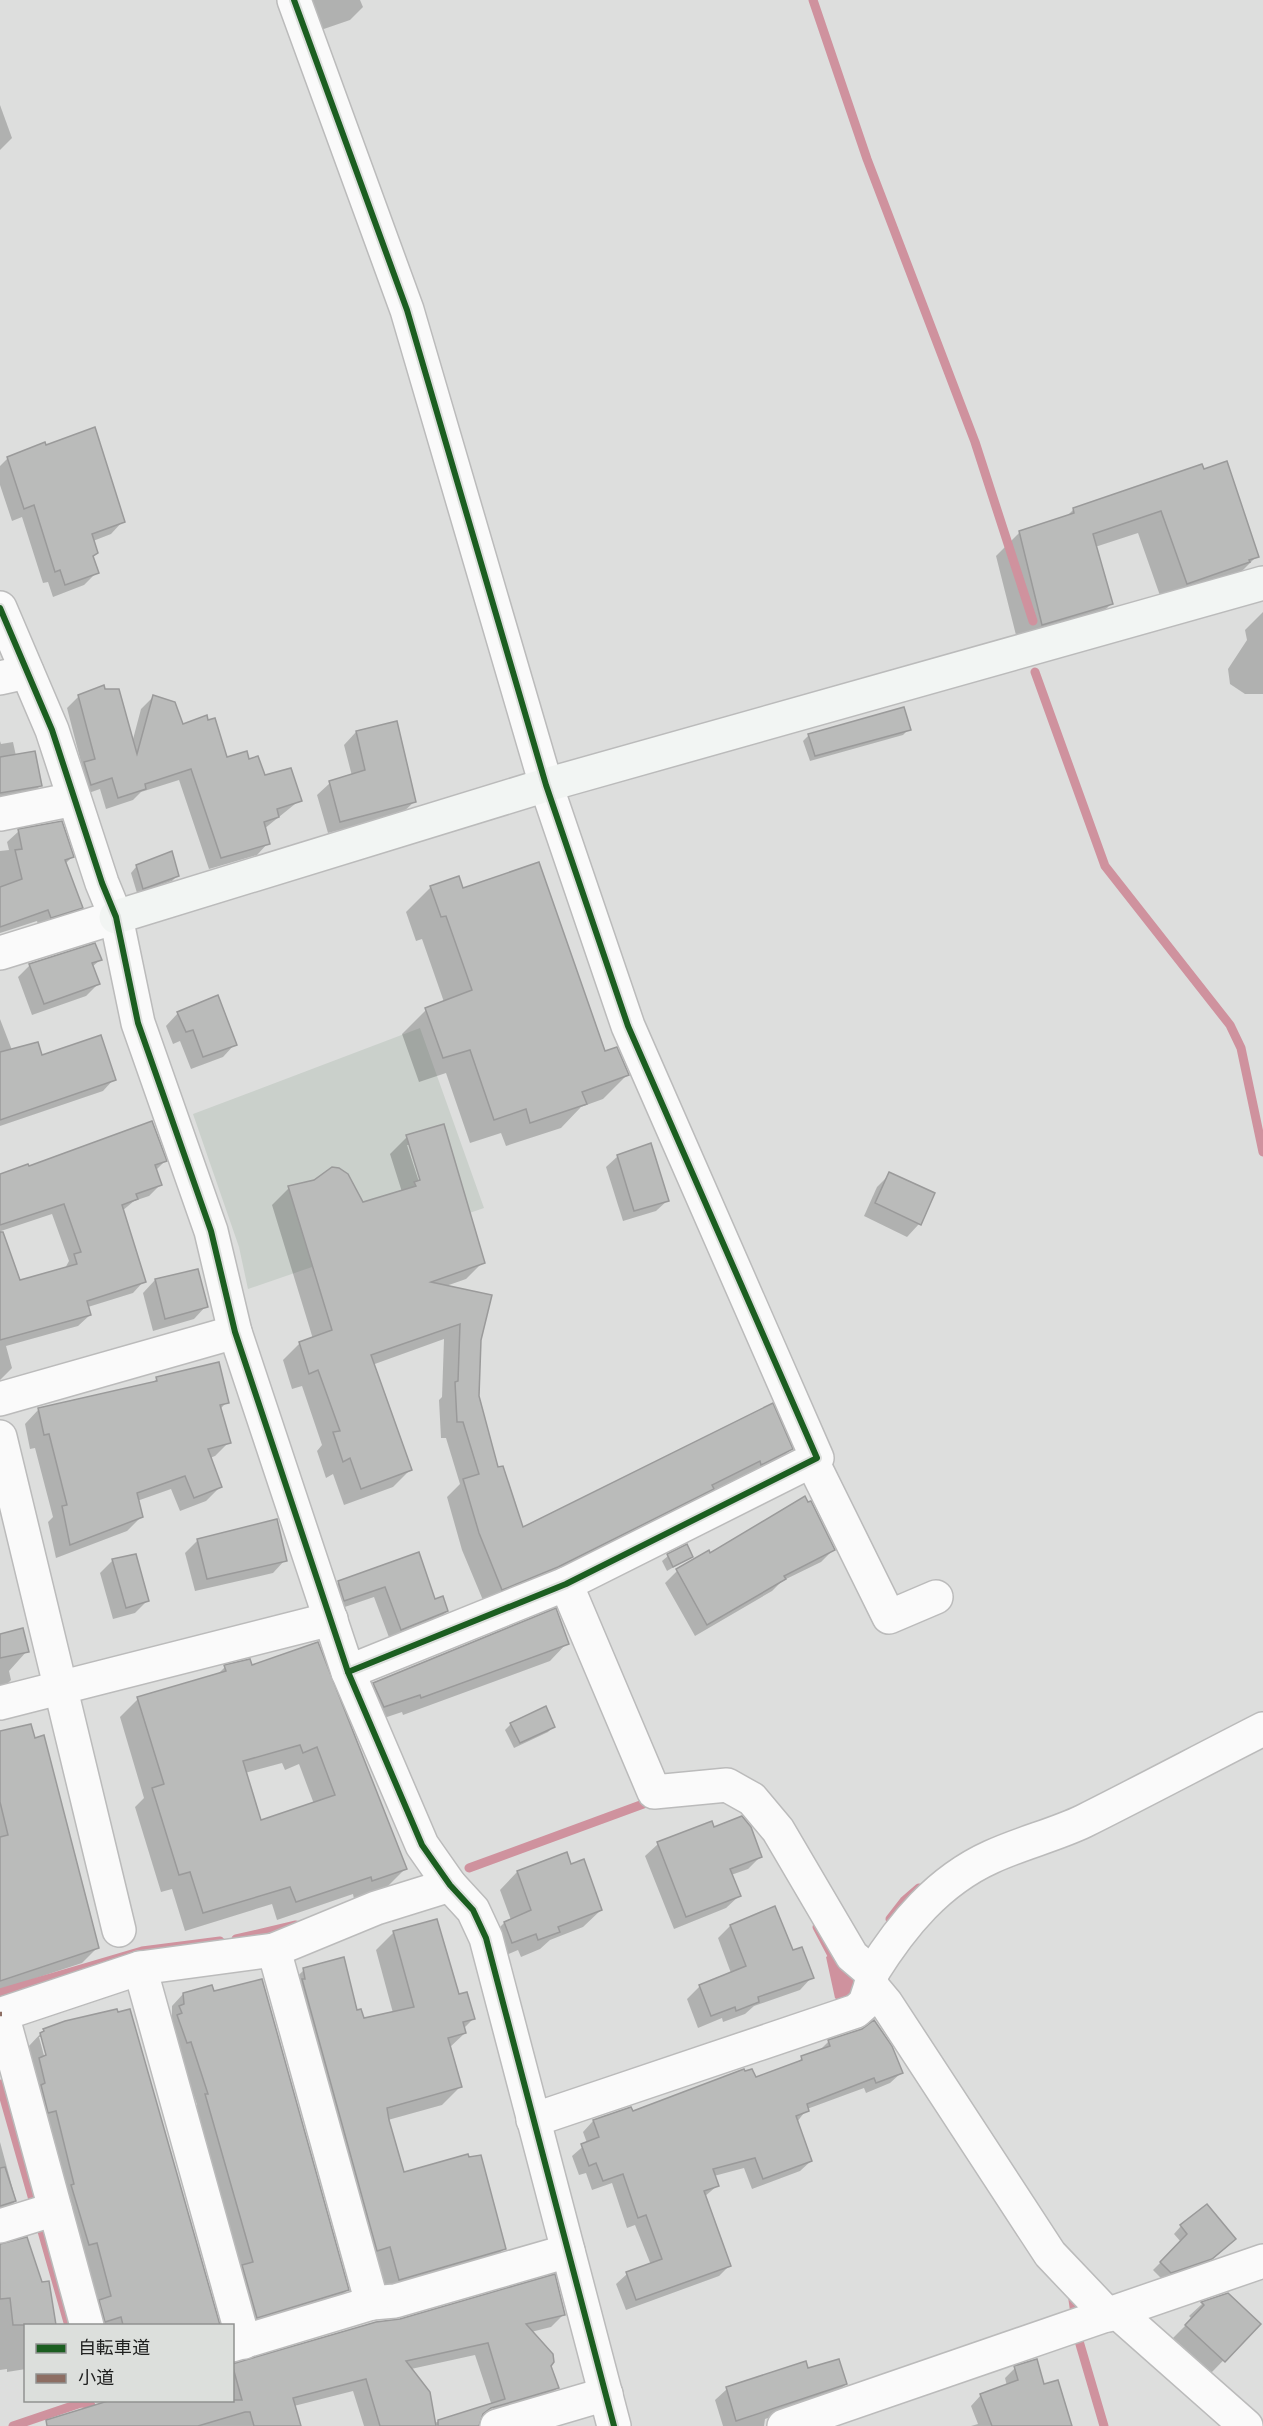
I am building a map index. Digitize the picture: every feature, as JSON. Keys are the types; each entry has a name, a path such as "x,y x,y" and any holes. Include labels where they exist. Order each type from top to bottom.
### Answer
{"street":[{"path":"294,0 407,310 546,785 628,1026 817,1458 566,1584 348,1672"},
{"path":"0,953 546,785 1263,583"},
{"path":"0,608 13,675 52,730 116,917 138,1023 211,1232 236,1332 348,1672 422,1845 450,1885 473,1910 486,1938 614,2426"},
{"path":"0,814 74,799"},
{"path":"0,1399 236,1332"},
{"path":"0,1437 119,1930"},
{"path":"812,1461 889,1617 936,1597"},
{"path":"566,1584 654,1792 726,1785 752,1799 778,1830 866,1979 886,2003 1094,2320 1246,2426"},
{"path":"0,1703 331,1619"},
{"path":"533,2120 856,2011 866,1979 893,1940 918,1909 956,1877 990,1857 1082,1822 1263,1729"},
{"path":"87,2324 44,2213 8,2081 2,2014 140,1968 274,1950 376,1908 450,1885"},
{"path":"274,1950 372,2303"},
{"path":"140,1968 233,2324"},
{"path":"0,2226 44,2213"},
{"path":"234,2329 238,2344 372,2303 395,2301 568,2251"},
{"path":"784,2426 1263,2261"},
{"path":"497,2426 606,2394"}],"shaded area":[{"path":"420,1028 484,1208 248,1289 239,1247 193,1114"},
{"path":"837,1950 864,1977 843,2005 835,1998 826,1957"}],"building":[{"path":"95,427 125,522 92,534 98,553 93,556 99,573 65,585 60,570 55,572 34,505 24,509 7,457 45,442 46,445"},
{"path":"1227,461 1259,557 1187,584 1161,511 1093,534 1113,604 1042,625 1019,531 1074,513 1073,508 1202,464 1204,469"},
{"path":"104,685 105,689 119,689 137,754 153,695 175,702 183,724 207,715 208,720 215,718 227,757 247,751 249,759 258,756 265,775 291,768 302,801 277,809 279,817 264,822 270,844 221,858 191,769 145,784 146,789 118,798 112,778 91,785 84,762 95,759 78,695"},
{"path":"904,707 911,730 815,756 808,734"},
{"path":"397,721 416,802 340,822 329,781 365,770 356,731"},
{"path":"35,751 42,786 0,793 0,757"},
{"path":"62,821 74,857 65,860 83,908 51,918 48,910 0,927 0,887 22,879 15,850 22,849 18,829"},
{"path":"172,851 179,876 143,889 136,865"},
{"path":"539,862 605,1051 617,1047 629,1075 582,1092 587,1104 530,1123 526,1109 494,1120 470,1050 443,1058 425,1008 472,990 446,916 441,917 430,886 459,876 463,888"},
{"path":"95,943 102,960 92,963 100,984 44,1004 29,964"},
{"path":"218,995 237,1045 203,1057 193,1030 186,1032 177,1012"},
{"path":"101,1035 116,1080 0,1120 0,1052 38,1042 42,1055"},
{"path":"152,1121 167,1161 155,1165 162,1185 136,1194 138,1199 122,1205 146,1282 87,1301 91,1315 0,1340 0,1232 3,1232 20,1280 77,1264 74,1254 81,1252 64,1204 0,1225 0,1174 28,1164 29,1166"},
{"path":"444,1124 485,1263 431,1282 492,1295 481,1340 479,1396 498,1467 503,1466 523,1527 773,1403 793,1449 761,1465 760,1461 712,1485 714,1489 558,1567 502,1590 479,1533 463,1479 479,1474 463,1422 457,1422 455,1382 458,1381 460,1324 371,1355 412,1470 361,1489 350,1458 343,1462 333,1432 340,1431 318,1370 309,1374 299,1342 332,1330 288,1186 314,1180 332,1167 339,1168 348,1174 363,1202 416,1186 414,1182 420,1180 406,1135"},
{"path":"651,1143 669,1201 634,1211 617,1155"},
{"path":"889,1172 935,1193 921,1225 875,1203"},
{"path":"198,1269 208,1307 165,1319 155,1279"},
{"path":"219,1362 229,1403 220,1405 231,1443 208,1449 222,1487 194,1498 185,1476 137,1493 143,1517 70,1545 62,1506 67,1505 49,1434 44,1435 38,1408 157,1381 156,1377"},
{"path":"805,1496 808,1502 811,1501 835,1550 784,1576 786,1579 707,1625 676,1569 709,1550 710,1553"},
{"path":"277,1519 287,1561 207,1579 197,1539"},
{"path":"687,1544 693,1557 673,1567 667,1554"},
{"path":"419,1552 435,1599 443,1596 448,1611 401,1630 385,1587 344,1601 338,1581"},
{"path":"136,1554 149,1601 126,1608 112,1559"},
{"path":"556,1608 569,1644 421,1698 420,1695 384,1707 373,1683"},
{"path":"23,1628 29,1652 0,1658 0,1634"},
{"path":"318,1642 407,1869 372,1881 371,1877 296,1902 290,1887 203,1913 190,1872 179,1875 152,1788 164,1784 137,1697 226,1671 224,1665 250,1659 252,1665","holes":["300,1745 303,1753 317,1747 335,1795 261,1820 243,1761"]},
{"path":"546,1706 555,1727 520,1743 510,1723"},
{"path":"31,1724 35,1738 44,1735 99,1948 0,1981 0,1837 8,1835 0,1802 0,1731"},
{"path":"742,1816 751,1827 762,1857 730,1869 741,1896 686,1917 657,1842 712,1821 714,1827"},
{"path":"567,1852 571,1864 584,1859 602,1910 558,1927 560,1932 538,1940 536,1934 512,1943 504,1922 531,1910 517,1871"},
{"path":"775,1906 793,1950 802,1947 814,1978 758,1997 759,2002 736,2011 735,2007 711,2016 699,1985 746,1966 730,1925"},
{"path":"437,1919 459,1994 467,1992 475,2019 463,2022 466,2033 448,2038 462,2087 387,2108 389,2120 404,2172 468,2154 469,2157 481,2155 506,2249 399,2280 390,2247 377,2251 302,1979 305,1979 303,1968 344,1957 357,2010 361,2009 364,2018 414,2007 393,1931"},
{"path":"262,1979 349,2290 257,2318 242,2265 253,2262 205,2094 208,2094 191,2042 187,2043 177,2015 182,2013 179,2006 184,2004 183,1993 212,1985 214,1991"},
{"path":"117,2009 118,2012 130,2009 220,2324 123,2324 121,2317 105,2322 99,2300 111,2296 97,2243 89,2245 71,2185 74,2184 56,2111 48,2113 41,2085 45,2083 39,2058 46,2055 40,2033 44,2031 43,2029 65,2021"},
{"path":"874,2020 892,2046 903,2073 876,2083 874,2078 807,2104 809,2111 796,2116 812,2161 763,2179 755,2158 713,2169 719,2186 704,2191 731,2266 636,2300 626,2272 662,2259 646,2215 638,2218 623,2174 603,2181 596,2163 589,2166 581,2144 599,2137 593,2120 631,2107 633,2111 744,2069 745,2071 752,2069 756,2077 802,2060 801,2056 830,2046 828,2040 862,2029"},
{"path":"5,2167 16,2201 0,2206 0,2168"},
{"path":"1207,2204 1236,2239 1212,2259 1171,2273 1160,2262 1187,2234 1180,2225"},
{"path":"27,2237 42,2282 49,2281 56,2324 13,2325 10,2298 0,2299 0,2244"},
{"path":"555,2274 565,2315 526,2324 553,2354 554,2362 551,2366 559,2388 491,2408 483,2414 479,2426 438,2426 438,2420 505,2399 488,2343 406,2361 430,2392 436,2426 380,2426 366,2379 293,2398 301,2426 254,2426 250,2412 245,2412 198,2426 47,2426 46,2420 104,2402 234,2402 234,2400 242,2400 234,2363 376,2322 400,2319"},
{"path":"1228,2293 1261,2324 1225,2362 1185,2325 1204,2305 1201,2302"},
{"path":"839,2359 847,2384 736,2421 726,2387 806,2361 808,2368"},
{"path":"1037,2359 1044,2384 1058,2380 1072,2426 992,2426 980,2394 1018,2380 1014,2366"}],"waterway":[{"path":"813,0 867,159 975,442 1033,621"},
{"path":"1035,672 1105,866 1230,1025 1241,1048 1263,1152"},
{"path":"469,1868 646,1803 655,1802"},
{"path":"890,1919 904,1901 919,1888"},
{"path":"236,1939 296,1925"},
{"path":"817,1927 836,1963"},
{"path":"0,1993 142,1951 220,1941"},
{"path":"0,2084 68,2324"},
{"path":"1072,2293 1079,2341 1104,2426"},
{"path":"13,2426 81,2403 90,2404 103,2426"}],"cycle path":[{"path":"294,0 407,310 546,785 628,1026 817,1458 566,1584 348,1672"},
{"path":"0,608 52,730 102,883 116,917 138,1023 211,1231 235,1332 348,1672 422,1845 450,1885 473,1910 486,1938 614,2426"}]}
